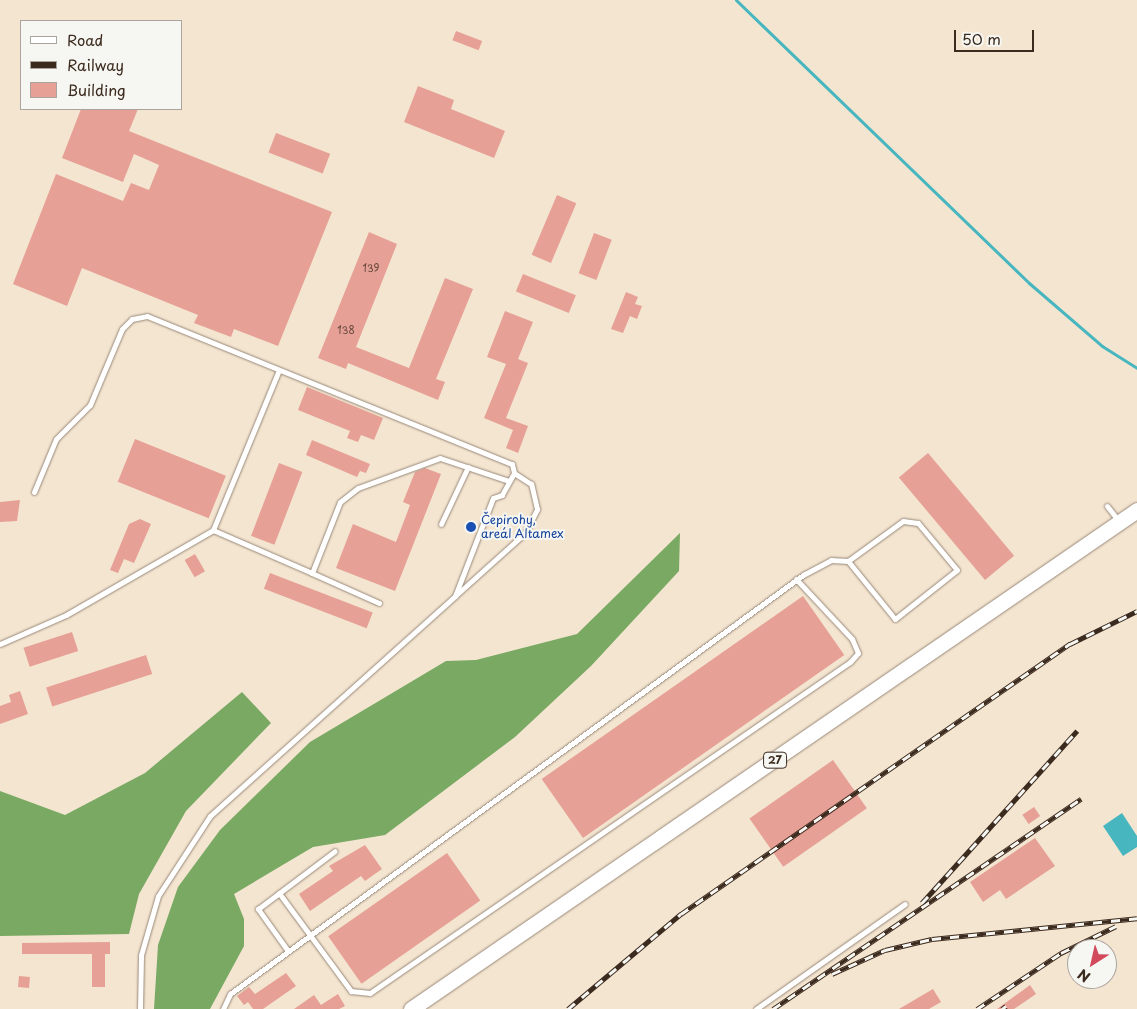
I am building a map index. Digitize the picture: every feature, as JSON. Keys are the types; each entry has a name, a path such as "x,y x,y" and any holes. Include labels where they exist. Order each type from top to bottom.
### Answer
{"main road":[{"name":"27","path":"411,1009 1137,510"}],"lane":[{"path":"34,492 56,439 90,405 122,329 132,319 147,316 512,464 514,472 531,484 537,509 525,533 210,816 158,896 141,954 140,1009"},
{"path":"0,644 66,615 213,530 279,370"},
{"path":"312,573 340,502 358,488 440,458 509,481"},
{"path":"441,524 468,467"},
{"path":"455,596 492,498 502,494 514,472"},
{"path":"1107,506 1120,522"},
{"path":"223,1009 230,994 796,579 831,560 848,561 903,521 918,523 957,570 895,619 848,561"},
{"path":"213,530 379,603"},
{"path":"279,893 351,991 370,993 850,662 858,653 852,639 796,579"},
{"path":"288,951 258,909 335,851"},
{"path":"756,1009 905,904"}],"green space":[{"path":"680,533 679,571 591,666 515,737 385,835 313,847 234,894 244,919 244,946 210,1009 154,1009 158,945 178,887 220,830 310,742 446,661 476,660 577,634"},
{"path":"242,692 271,723 186,811 139,894 129,934 0,936 0,791 65,815 145,773"}],"water":[{"path":"1122,813 1137,836 1137,847 1123,856 1103,826"}],"building":[{"path":"456,31 482,41 479,50 452,40"},
{"path":"418,86 454,100 451,109 505,131 494,158 404,122"},
{"path":"81,110 138,110 129,131 332,212 278,346 234,329 231,337 194,323 198,315 82,268 67,306 13,284 56,174 123,201 131,183 149,190 159,165 134,154 123,182 62,158"},
{"path":"276,133 330,154 323,173 268,153"},
{"path":"557,195 576,203 551,263 532,255"},
{"path":"369,232 397,244 356,347 409,368 445,278 473,289 436,379 445,382 438,400 348,363 346,369 318,358"},
{"path":"594,233 612,240 596,280 579,273"},
{"path":"523,274 576,295 569,313 516,292"},
{"path":"626,292 638,297 635,304 642,306 637,319 630,316 623,333 611,329"},
{"path":"505,311 533,322 518,359 528,363 506,418 528,426 518,453 506,448 513,430 484,418 506,364 487,357"},
{"path":"307,387 383,418 374,440 361,435 358,442 347,438 350,431 298,410"},
{"path":"135,439 226,476 209,518 118,482"},
{"path":"312,440 370,464 366,473 360,471 357,477 306,455"},
{"path":"928,453 1014,556 985,580 899,477"},
{"path":"279,463 302,472 274,545 251,536"},
{"path":"425,468 441,474 395,591 336,568 353,524 396,542 410,505 403,502 415,472"},
{"path":"20,500 17,521 0,522 0,502"},
{"path":"140,519 151,524 134,563 124,559 118,573 110,570 129,524"},
{"path":"195,554 205,571 195,577 185,560"},
{"path":"270,573 373,612 367,628 264,589"},
{"path":"803,596 844,655 583,838 542,779"},
{"path":"72,632 78,651 30,667 23,648"},
{"path":"146,655 152,674 52,706 46,687"},
{"path":"20,691 28,714 0,724 0,706 11,702 9,695"},
{"path":"833,760 867,808 783,867 749,819"},
{"path":"1034,807 1040,816 1029,824 1022,815"},
{"path":"1035,838 1055,866 1006,899 1000,890 983,902 970,882"},
{"path":"365,845 382,869 365,881 361,876 310,911 299,894 333,871 329,866"},
{"path":"447,853 480,901 361,984 328,936"},
{"path":"110,942 110,954 105,954 105,987 92,987 92,954 22,954 22,943"},
{"path":"286,973 296,986 263,1009 253,1009 248,1002 244,1005 237,996 249,987 255,994"},
{"path":"19,976 30,977 29,988 18,987"},
{"path":"1030,985 1036,994 1014,1009 997,1009"},
{"path":"933,989 941,1002 929,1009 899,1009"},
{"path":"338,994 345,1006 339,1009 294,1009 314,995 321,1005"}],"waterway":[{"path":"736,0 1029,283 1102,346 1137,368"}],"railway":[{"path":"568,1009 681,914 1070,644 1137,611"},
{"path":"922,903 1077,731"},
{"path":"773,1009 1081,799"},
{"path":"832,974 885,950 932,939 1137,918"},
{"path":"977,1009 1061,953 1116,926"},
{"path":"1002,1009 1006,1006"}],"place":[{"name":"Čepirohy, areál Altamex","path":"471,527"}]}
